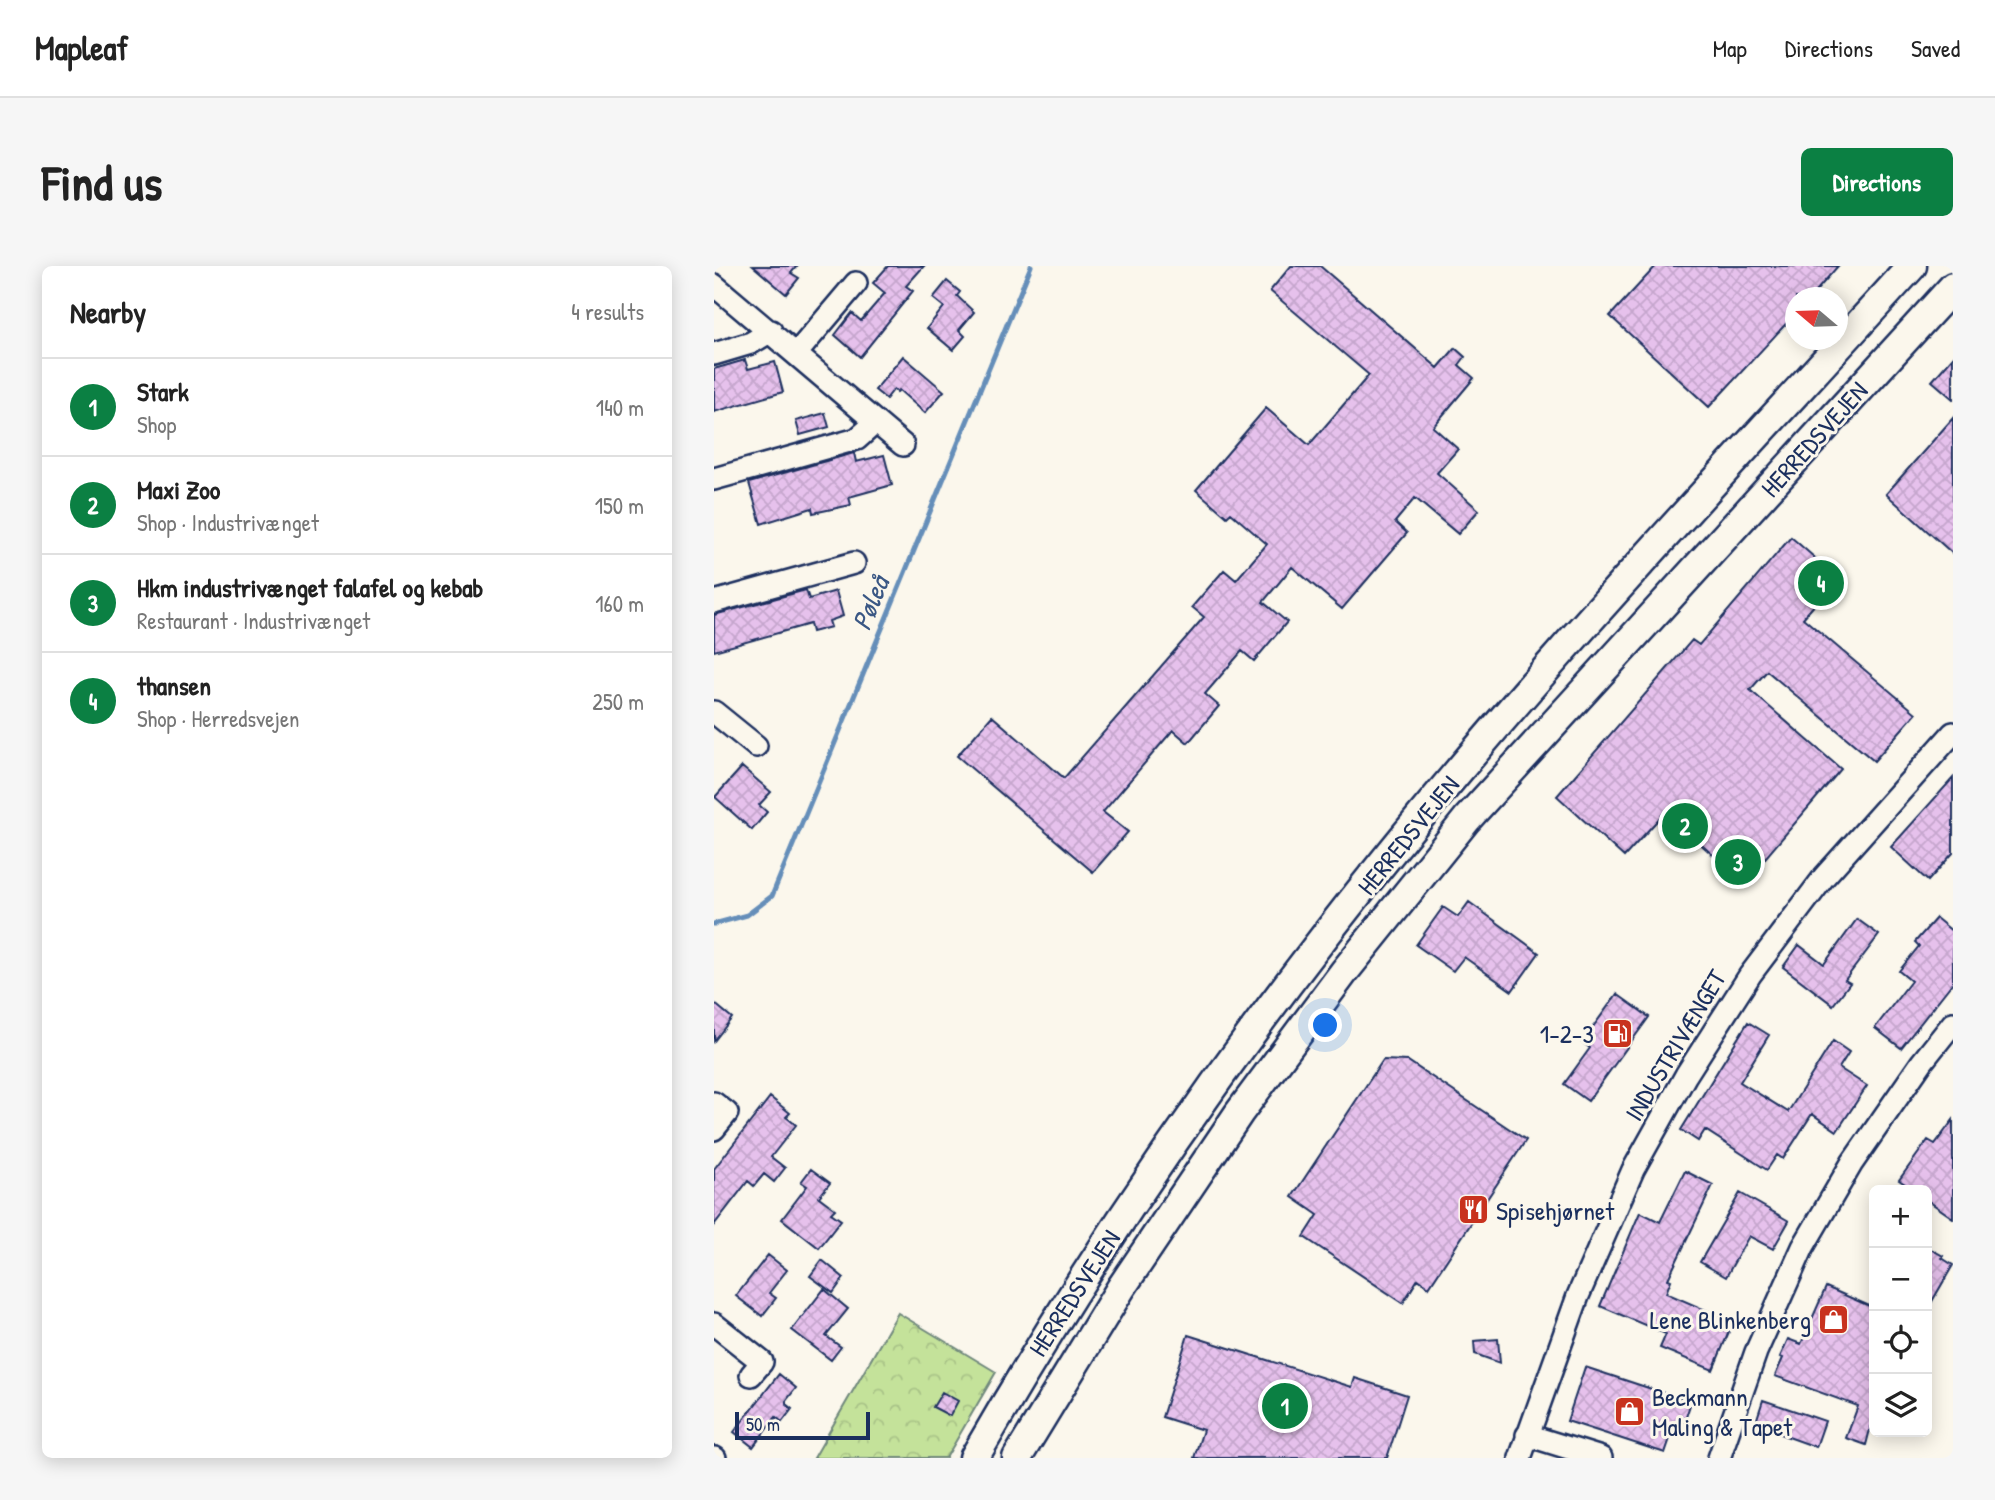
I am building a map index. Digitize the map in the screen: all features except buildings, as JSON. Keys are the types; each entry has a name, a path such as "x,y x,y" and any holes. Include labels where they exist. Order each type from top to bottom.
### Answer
{"street":[{"name":"HERREDSVEJEN","path":"974,1458 1023,1372 1105,1243 1182,1129 1314,949 1429,807 1606,601 1912,266"},
{"path":"796,354 856,283"},
{"path":"714,285 903,444"},
{"name":"HERREDSVEJEN","path":"1017,1458 1121,1289 1239,1113 1352,962 1467,819 1953,287"},
{"path":"714,354 751,343 771,331"},
{"path":"714,479 857,439 876,422"},
{"path":"714,602 854,563"},
{"path":"714,712 756,746"},
{"name":"INDUSTRIVÆNGET","path":"1520,1458 1578,1296 1633,1170 1686,1075 1750,975 1824,877 1953,733"},
{"path":"1719,1458 1756,1352 1803,1247 1855,1158 1922,1062 1953,1023"},
{"path":"714,1103 727,1113 714,1129"},
{"path":"714,1324 762,1362 751,1375"},
{"path":"1527,1435 1601,1458"}],"green space":[{"path":"898,1313 996,1372 946,1458 814,1458"}],"waterway":[{"name":"Pøleå","path":"714,924 747,915 772,896 1031,266"}],"place":[{"name":"thansen","path":"1821,583"},
{"name":"Maxi Zoo","path":"1685,826"},
{"name":"Hkm industrivænget falafel og kebab","path":"1738,862"},
{"name":"1-2-3","path":"1617,1033"},
{"name":"Spisehjørnet","path":"1473,1210"},
{"name":"Lene Blinkenberg","path":"1834,1319"},
{"name":"Stark","path":"1285,1406"},
{"name":"Beckmann Maling & Tapet","path":"1629,1411"}]}
